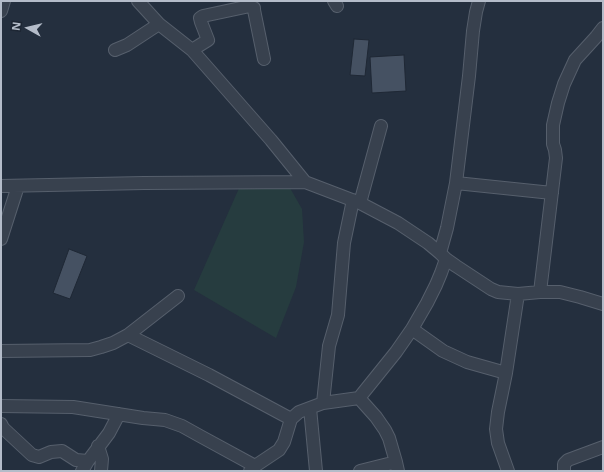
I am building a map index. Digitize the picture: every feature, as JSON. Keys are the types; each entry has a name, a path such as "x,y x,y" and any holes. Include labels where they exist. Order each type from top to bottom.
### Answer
{"street":[{"path":"1,11 4,1"},
{"path":"138,1 159,24 192,50 271,140 305,182"},
{"path":"1,406 73,407 165,420 182,426 253,468 279,450 284,442 291,419 299,412 323,403 359,398 396,352 412,329 427,303 441,273 447,228 456,183 473,31 479,1"},
{"path":"192,50 208,40 200,18 203,16 250,6 254,8 264,59"},
{"path":"115,50 159,24"},
{"path":"540,292 556,158 556,150 553,144 553,124 564,84 575,60 603,28"},
{"path":"323,403 329,346 338,315 344,243 381,126"},
{"path":"1,186 305,182 357,202 398,223 414,233 443,256 491,289 498,292 518,294 560,292 580,296 603,304"},
{"path":"456,183 552,194"},
{"path":"1,239 18,186"},
{"path":"508,471 498,443 496,429 518,294"},
{"path":"1,351 90,350 101,347 113,343 128,335 178,296"},
{"path":"412,329 443,352 467,362 506,373"},
{"path":"128,335 209,375 291,419"},
{"path":"359,398 385,430 389,438 397,466 360,471"},
{"path":"310,408 316,471"},
{"path":"1,424 3,428 32,455 39,457 51,452 62,452 85,466 98,446 109,433 119,414"},
{"path":"98,446 102,459 101,471"},
{"path":"564,471 564,464 568,460 603,448"}],"green space":[{"path":"240,186 290,188 302,209 304,242 296,287 276,338 194,290"}],"building":[{"path":"354,39 369,40 365,76 350,75"},
{"path":"404,55 406,91 372,93 370,57"},
{"path":"69,249 87,256 70,299 53,293"}]}
